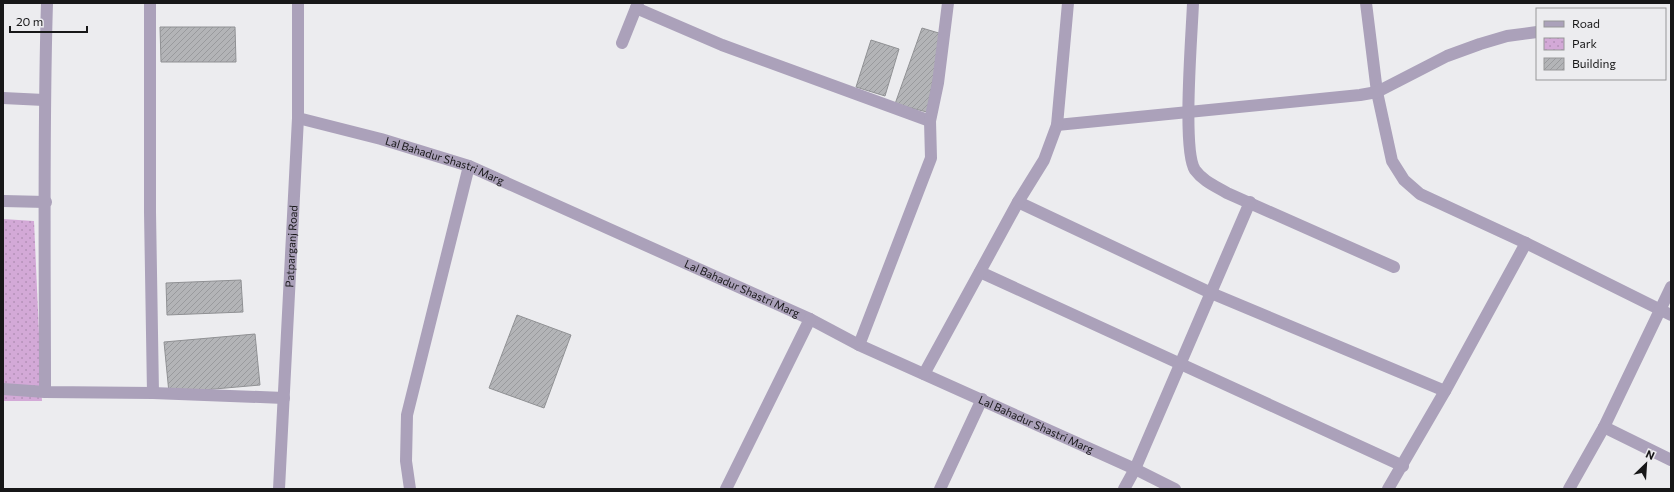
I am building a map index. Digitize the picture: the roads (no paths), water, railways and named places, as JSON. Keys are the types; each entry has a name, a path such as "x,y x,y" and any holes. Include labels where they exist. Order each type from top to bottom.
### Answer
{"street":[{"path":"45,392 46,202 44,100 47,3"},
{"path":"150,3 150,219 153,393"},
{"name":"Patparganj Road","path":"279,489 298,118 298,3"},
{"path":"859,345 931,158 930,121 938,82 948,3"},
{"path":"924,374 1018,202 1044,160 1057,125 1068,3"},
{"path":"1193,3 1189,112 1190,153 1194,169 1205,181 1394,267"},
{"path":"1366,3 1377,92 1392,161 1404,180 1420,194 1671,315"},
{"path":"622,43 637,5 722,45 930,121"},
{"path":"1057,125 1360,96 1377,92 1454,54 1507,36 1536,32"},
{"path":"3,98 44,100"},
{"name":"Lal Bahadur Shastri Marg","path":"298,118 381,139 469,166 810,319 859,345 1135,469 1174,489"},
{"path":"410,489 406,461 407,415 469,166"},
{"path":"3,200 46,202"},
{"path":"1018,202 1211,293 1446,390"},
{"path":"1124,489 1135,469 1179,363 1250,202"},
{"path":"1388,489 1403,466 1446,390 1526,244"},
{"path":"980,272 1403,466"},
{"path":"1569,489 1604,427 1671,287"},
{"path":"726,489 810,319"},
{"path":"3,389 45,392 153,393 284,398"},
{"path":"940,489 982,400"},
{"path":"1604,427 1671,460"}]}
